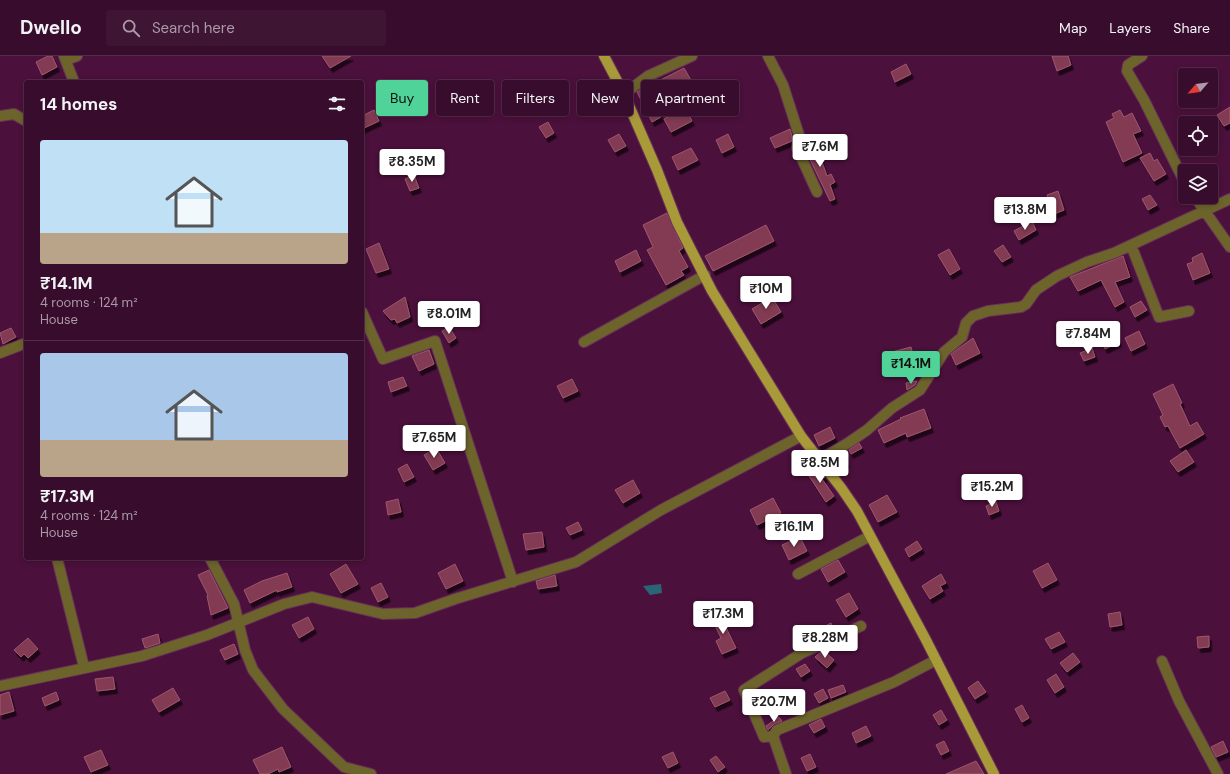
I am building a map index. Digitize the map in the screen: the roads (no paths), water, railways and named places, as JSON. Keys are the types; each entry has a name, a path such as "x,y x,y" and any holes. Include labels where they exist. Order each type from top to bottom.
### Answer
{"main road":[{"path":"604,56 617,80"},
{"path":"633,115 657,170 677,222 705,275 801,436 857,511 936,660 994,774"}],"street":[{"path":"73,80 65,58 77,56"},
{"path":"633,87 648,76 692,56"},
{"path":"768,56 783,85 799,134 797,148 817,192"},
{"path":"1142,56 1128,65 1127,72 1144,100 1178,169"},
{"path":"0,116 14,114 24,119"},
{"path":"820,460 848,443 892,408 920,390 944,352 962,337 966,323 973,316 988,311 1021,307 1026,304 1036,290 1057,276 1087,262 1130,246 1203,210 1230,199"},
{"path":"1199,204 1230,247"},
{"path":"1130,246 1159,317 1189,311"},
{"path":"584,342 705,275"},
{"path":"364,316 383,359 435,341 513,582"},
{"path":"0,353 24,344"},
{"path":"0,686 84,667 142,656 207,635 284,604 312,597 383,614 415,613 576,562 661,510 801,436"},
{"path":"798,574 870,536"},
{"path":"57,560 84,667"},
{"path":"211,560 234,604 240,622 245,650 253,670 283,709 344,767 371,774"},
{"path":"861,626 802,652 744,690 764,738 773,736 783,727 894,682 936,660"},
{"path":"1162,661 1178,701 1218,774"},
{"path":"773,736 786,774"}],"water":[{"path":"661,584 662,593 650,595 643,586"}]}
